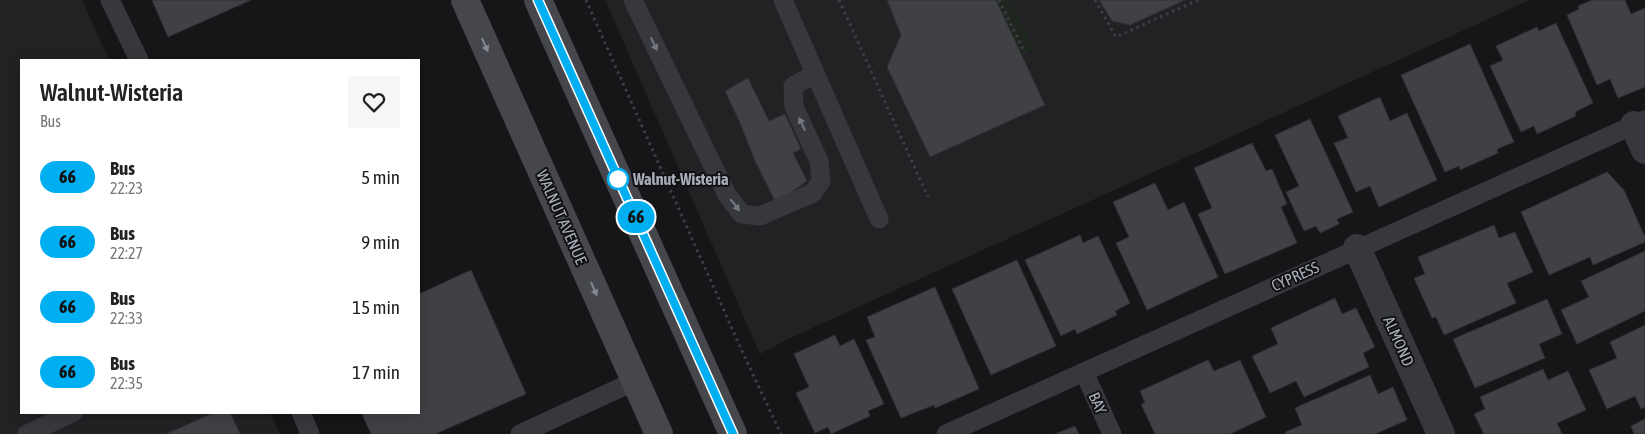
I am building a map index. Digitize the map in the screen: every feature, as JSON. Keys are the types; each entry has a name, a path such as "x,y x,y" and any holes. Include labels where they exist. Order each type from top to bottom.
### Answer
{"main road":[{"name":"WALNUT AVENUE","path":"465,0 659,434"},
{"path":"538,0 734,434"}],"street":[{"path":"1639,123 1645,150"},
{"name":"ALMOND","path":"1357,248 1441,434"}],"lane":[{"path":"110,0 139,59"},
{"path":"633,0 727,195 742,214 760,216 813,193 821,181 819,161 794,107 793,93 793,86 816,74"},
{"path":"783,0 879,218"},
{"name":"CYPRESS","path":"946,434 1639,123"},
{"name":"BAY","path":"1084,372 1112,434"},
{"path":"520,434 635,381"},
{"path":"27,434 70,414"},
{"path":"302,414 310,434"}],"path":[{"path":"586,0 740,349 781,434"},
{"path":"840,0 928,197"},
{"path":"999,0 1025,53"},
{"path":"1095,0 1116,37 1198,0"}],"shaded area":[{"path":"0,0 82,0 109,59 20,59 20,414 270,414 280,434 0,434"},
{"path":"605,0 1530,0 786,340 760,354"},
{"path":"996,0 1011,0 1034,49 1022,55"}],"building":[{"path":"152,0 251,0 168,37"},
{"path":"887,0 996,0 1045,105 930,157 887,67 901,35"},
{"path":"1099,0 1185,0 1130,25 1112,21"},
{"path":"1592,0 1625,0 1631,14 1645,8 1645,87 1618,98 1610,79 1597,85 1567,15 1579,9 1578,6"},
{"path":"1556,23 1593,103 1575,112 1576,116 1537,134 1534,126 1521,132 1490,66 1503,60 1496,46 1537,27 1539,31"},
{"path":"1470,44 1514,142 1497,149 1498,153 1460,170 1459,166 1445,172 1401,75"},
{"path":"748,78 769,121 785,114 801,149 793,153 807,181 776,203 755,161 725,91"},
{"path":"1380,97 1390,121 1407,113 1437,180 1379,207 1370,186 1356,192 1334,143 1348,138 1338,116"},
{"path":"1310,119 1353,212 1337,219 1339,224 1320,233 1316,226 1304,231 1286,192 1299,186 1275,135"},
{"path":"1252,143 1266,171 1272,169 1287,204 1281,207 1297,243 1225,274 1198,214 1212,208 1194,168"},
{"path":"1607,172 1624,190 1645,237 1645,242 1593,265 1590,257 1549,275 1521,212"},
{"path":"1155,183 1168,210 1184,202 1218,277 1147,310 1116,243 1129,237 1113,202"},
{"path":"1494,225 1499,238 1515,232 1533,272 1507,283 1516,303 1444,335 1436,317 1432,318 1414,278 1425,274 1418,257"},
{"path":"1080,235 1083,243 1098,236 1130,303 1115,311 1117,315 1077,334 1075,329 1061,336 1025,260"},
{"path":"1645,251 1645,311 1577,344 1561,310 1589,297 1581,281"},
{"path":"1017,260 1056,346 991,375 952,289"},
{"path":"471,270 526,394 435,434 371,434 362,414 420,414 420,294"},
{"path":"935,287 979,389 935,408 934,405 901,418 866,340 875,337 867,317"},
{"path":"1335,298 1342,314 1356,308 1375,347 1363,353 1369,367 1304,397 1296,381 1270,393 1252,356 1278,344 1271,328"},
{"path":"1547,299 1562,334 1539,344 1545,358 1475,388 1453,339"},
{"path":"1645,325 1645,407 1641,409 1635,396 1607,409 1589,370 1617,358 1610,342"},
{"path":"835,335 840,346 854,339 884,404 868,411 870,416 831,434 828,427 815,433 796,393 809,387 794,354"},
{"path":"1208,360 1214,371 1240,360 1266,417 1230,434 1155,434 1141,404 1145,403 1140,391"},
{"path":"1543,369 1548,380 1568,371 1586,410 1557,423 1562,434 1484,434 1474,414 1485,409 1480,397"},
{"path":"1370,375 1378,394 1393,387 1407,420 1375,434 1286,434 1285,432 1302,425 1295,408"},
{"path":"211,414 231,414 240,434 166,434"},
{"path":"1645,419 1645,434 1634,434 1631,426"},
{"path":"1075,426 1079,434 1055,434"}],"bus line":[{"name":"66","path":"538,0 733,434"}],"place":[{"name":"Walnut-Wisteria","path":"618,179"}]}
